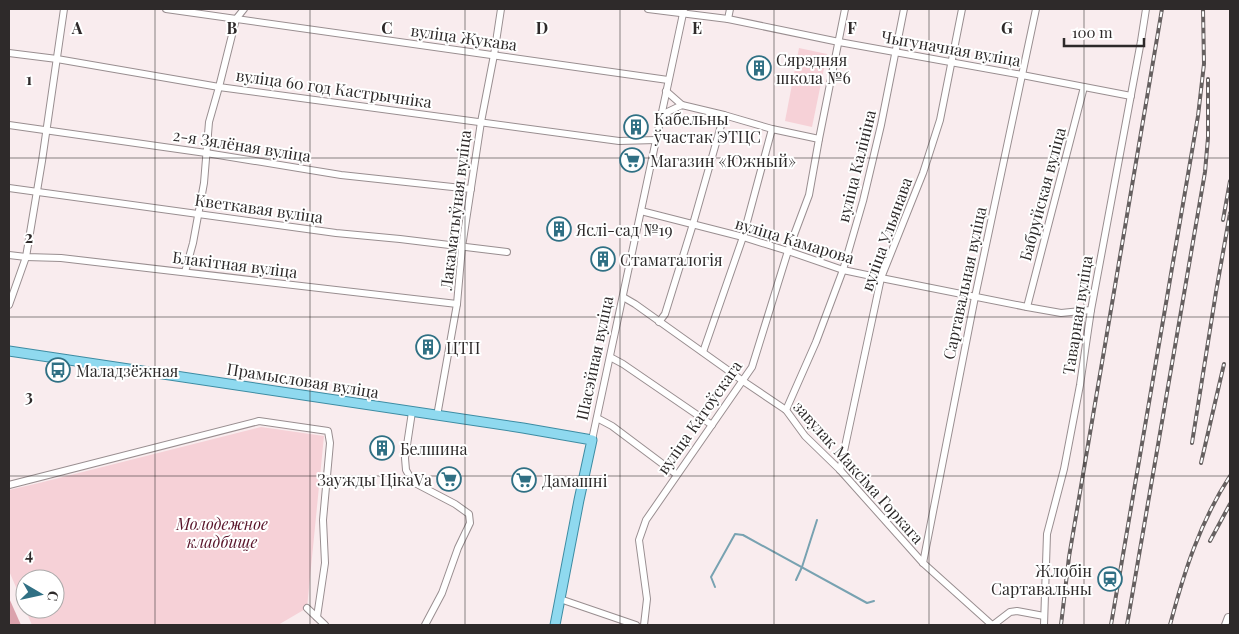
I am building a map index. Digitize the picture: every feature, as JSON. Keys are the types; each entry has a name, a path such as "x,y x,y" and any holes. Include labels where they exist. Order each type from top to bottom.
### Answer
{"main road":[{"name":"Прамысловая вуліца","path":"9,351 592,440"},
{"name":"Шасэйная вуліца","path":"555,625 592,440"}],"street":[{"path":"9,305 26,257 64,9"},
{"name":"вуліца Жукава","path":"166,9 668,80"},
{"path":"184,272 199,214 204,183 209,122 220,87 236,19 245,9 250,21"},
{"name":"Лакаматыўная вуліца","path":"437,416 457,304 462,248 481,122 501,9"},
{"name":"Чыгуначная вуліца","path":"648,9 683,11 1131,96"},
{"path":"728,20 730,9"},
{"name":"вуліца Катоўскага","path":"644,625 647,599 639,540 646,520 676,474 712,426 752,367 788,251 809,195 845,9"},
{"name":"вуліца Калініна","path":"786,410 816,342 843,270 864,201 904,9"},
{"name":"вуліца Ульянава","path":"840,470 881,278 923,173 940,120 962,9"},
{"name":"Сартавальная вуліца","path":"923,563 975,297 1036,9"},
{"name":"Таварная вуліца","path":"1044,625 1047,534 1064,469 1080,385 1090,310 1146,9"},
{"name":"Шасэйная вуліца","path":"592,440 683,11"},
{"name":"вуліца 60 год Кастрычніка","path":"9,53 57,59 220,87 619,141 656,140"},
{"name":"Бабруйская вуліца","path":"1027,307 1084,87"},
{"path":"666,91 682,105 772,129 819,139"},
{"path":"661,115 682,105"},
{"path":"659,322 665,314 724,115"},
{"name":"2-я Зялёная вуліца","path":"9,125 206,153 341,175 471,189"},
{"path":"703,352 743,237 772,129"},
{"name":"Кветкавая вуліца","path":"9,188 336,233 507,252"},
{"name":"вуліца Камарова","path":"641,211 743,237 843,270 1061,313 1090,310"},
{"name":"Блакітная вуліца","path":"9,255 61,258 457,304"},
{"name":"завулак Максіма Горкага","path":"622,297 635,304 786,410 805,436 840,470 923,563 993,625"},
{"path":"610,357 712,426"},
{"path":"412,412 405,458 406,470 414,482 455,504 469,514 470,523 458,548 442,593 424,625"},
{"path":"596,418 612,426 676,474"},
{"path":"9,485 259,421 328,430 330,443 323,520 325,563 317,617"},
{"path":"560,599 636,625"},
{"path":"307,608 325,625"},
{"path":"993,625 1010,612 1017,611 1044,616"},
{"path":"1225,625 1228,617 1230,617"}],"green space":[{"path":"799,48 827,54 812,127 785,121"},
{"name":"Молодежное кладбище","path":"261,427 324,436 307,608 278,625 32,625 29,619 65,619 65,569 15,569 15,585 9,571 9,490"}],"shaded area":[{"path":"9,598 15,612 15,619 18,619 21,625 9,625"}],"waterway":[{"path":"796,580 817,520"},
{"path":"715,587 711,577 735,534 743,535 867,603 874,601"}],"railway":[{"path":"1061,625 1069,557 1162,9"},
{"path":"1111,625 1198,116 1204,64 1203,9"},
{"path":"1127,625 1205,172 1208,138 1208,79"},
{"path":"1223,220 1230,181"},
{"path":"1192,443 1230,213"},
{"path":"1201,463 1224,364"},
{"path":"1170,625 1194,548 1210,511 1230,476"},
{"path":"1210,541 1230,504"}],"place":[{"name":"Сярэдняя школа №6","path":"759,68"},
{"name":"Кабельны ўчастак ЭТЦС","path":"636,127"},
{"name":"Магазин «Южный»","path":"632,160"},
{"name":"Яслі-сад №19","path":"559,229"},
{"name":"Стаматалогія","path":"603,259"},
{"name":"ЦТП","path":"428,347"},
{"name":"Маладзёжная","path":"58,370"},
{"name":"Белшина","path":"382,448"},
{"name":"Заужды ЦікаVа","path":"449,479"},
{"name":"Дамашні","path":"524,480"},
{"name":"Жлобін Сартавальны","path":"1110,579"}]}
